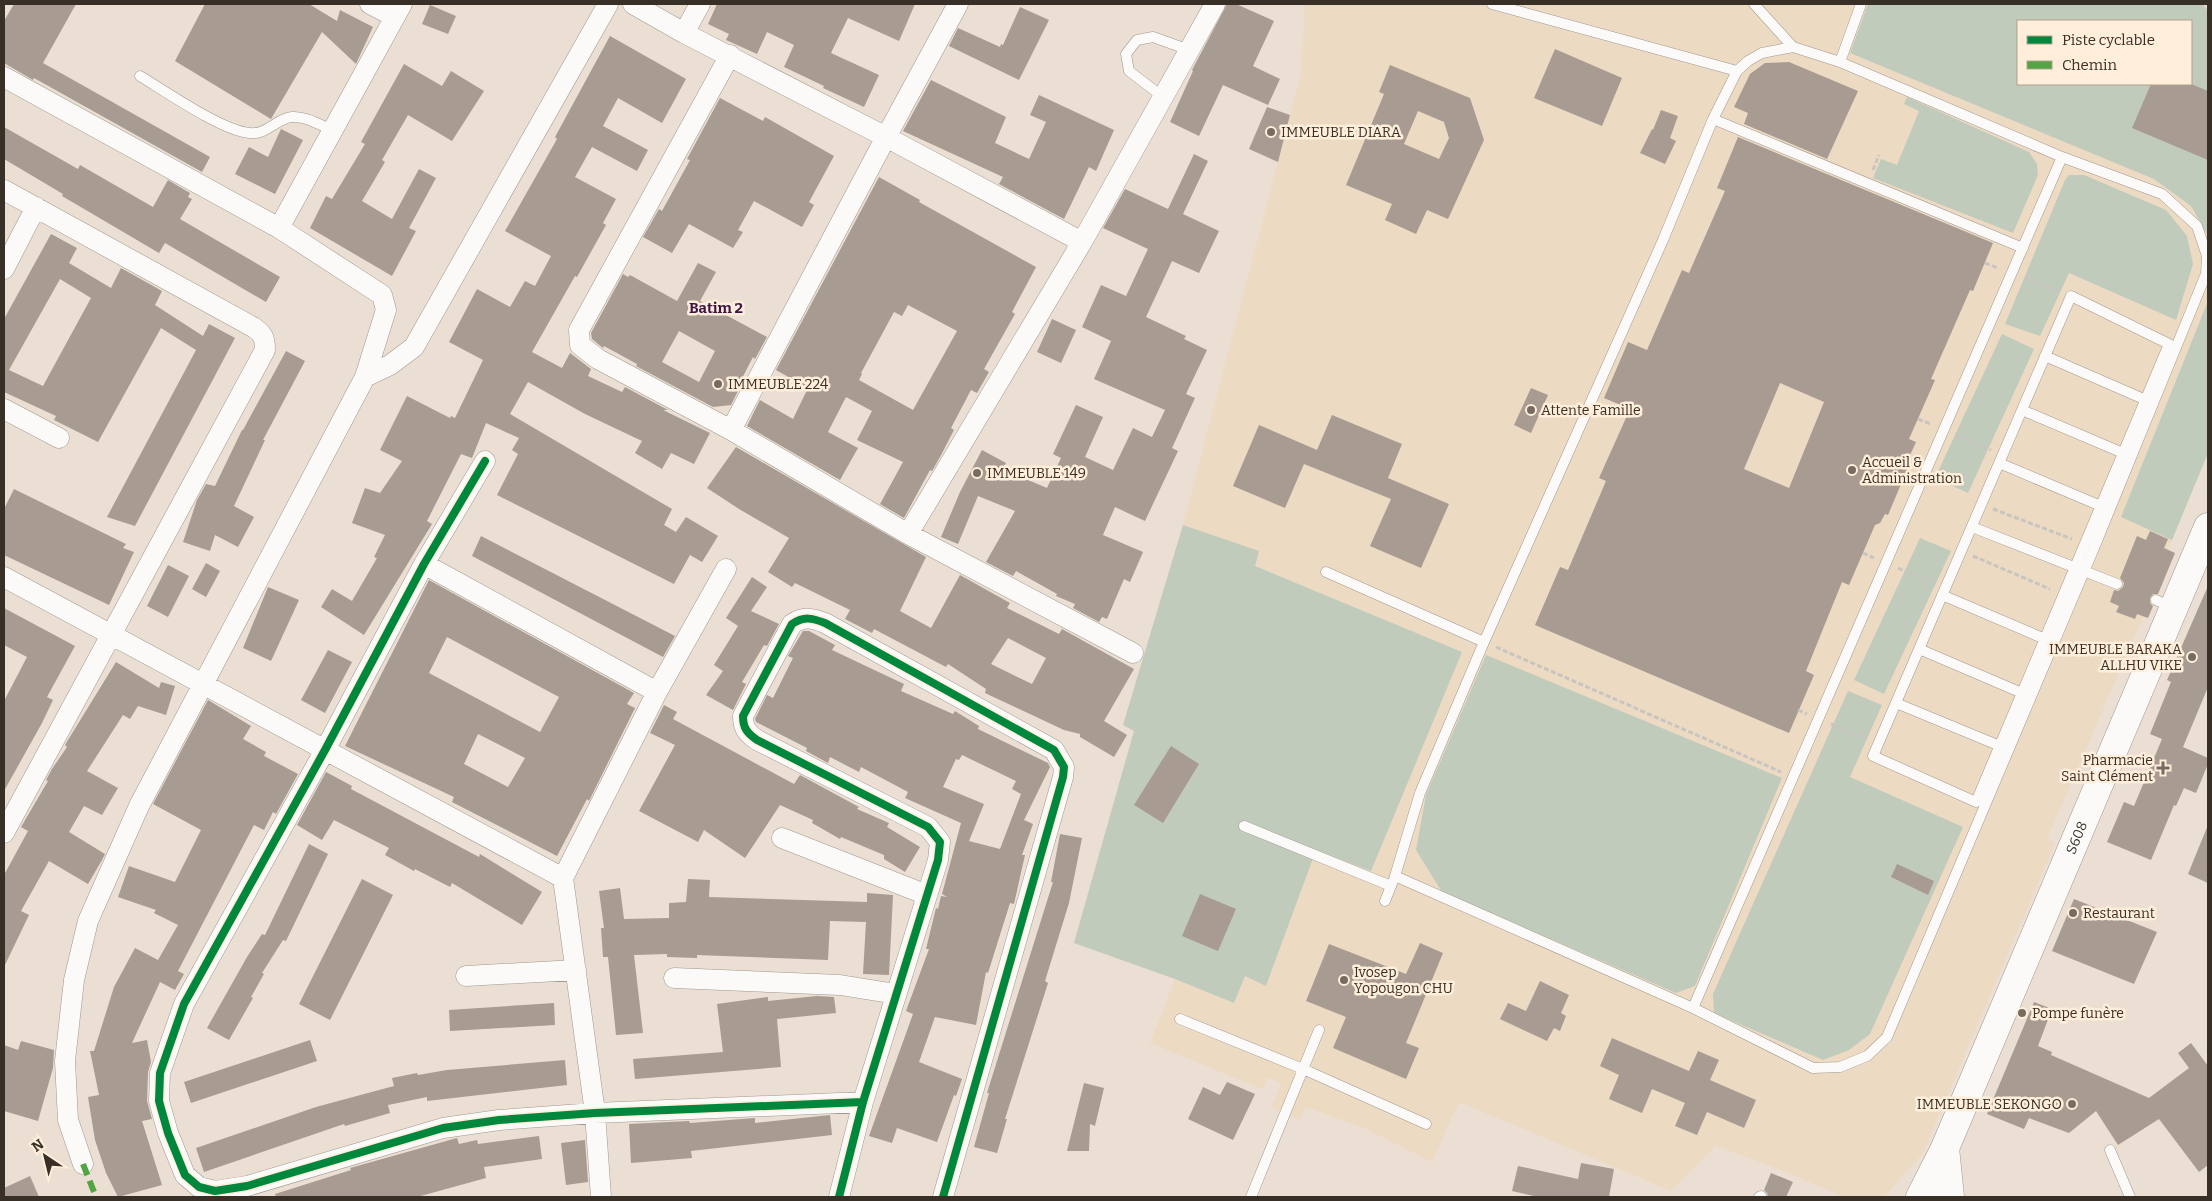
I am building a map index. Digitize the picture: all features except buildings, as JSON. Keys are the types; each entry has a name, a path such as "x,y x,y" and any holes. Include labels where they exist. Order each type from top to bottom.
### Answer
{"street":[{"path":"280,228 398,10 370,4"},
{"path":"365,377 390,365 414,346 608,4"},
{"path":"633,4 684,33 730,55 1082,242"},
{"path":"684,33 700,4"},
{"path":"731,430 958,4"},
{"path":"908,534 1082,242 1215,4"},
{"path":"730,55 580,330 580,344 584,350 731,430 908,534 1133,653"},
{"path":"4,77 280,228 382,295 386,310 365,377 138,806 88,921 74,980 65,1062 68,1120 83,1164"},
{"path":"4,190 253,326 265,339 264,350 4,833"},
{"path":"4,269 36,207"},
{"path":"4,409 59,438"},
{"path":"485,461 424,564 325,750 184,1004 160,1073 159,1101 168,1133 185,1175 199,1187 215,1191 247,1186 443,1128 499,1120 595,1113 863,1102"},
{"name":"S608","path":"1920,1197 1945,1148 2165,604 2208,527"},
{"path":"424,564 657,692"},
{"path":"601,1197 595,1113 564,878 657,692 726,569"},
{"path":"4,577 564,878"},
{"path":"839,1197 863,1102 927,895 940,842 928,827 757,740 750,735 743,724 743,716 792,624 800,619 809,618 825,622 1054,750 1064,767 1063,778 943,1197"},
{"path":"782,838 927,895"},
{"path":"466,976 576,970"},
{"path":"674,978 840,985 896,994"},
{"name":"S608","path":"1945,1148 1950,1197"}],"lane":[{"path":"1492,4 1737,71"},
{"path":"1754,4 1793,47"},
{"path":"1840,62 1862,4"},
{"path":"1163,97 1129,71 1126,54 1137,40 1153,36 1189,50"},
{"path":"1385,901 1395,876 1420,793 1484,642 1663,240 1713,119 1737,71 1748,61 1762,53 1793,47 1840,62 2062,157 2162,194 2197,226 2207,256 2206,274 2080,570 1887,1037 1867,1056 1840,1068 1813,1068 1693,1008 1395,876"},
{"path":"140,76 224,125 250,134 262,132 286,118 294,116 309,119 332,130"},
{"path":"1713,119 2023,248"},
{"path":"1693,1008 2062,157"},
{"path":"2070,296 2169,344 2084,544 2080,570 2064,595 1976,802 1873,756 2070,296"},
{"path":"2045,356 2146,400"},
{"path":"2022,410 2123,453"},
{"path":"1999,463 2101,506"},
{"path":"1972,527 2117,584"},
{"path":"1326,572 1484,642"},
{"path":"1942,595 2045,639"},
{"path":"1919,649 2022,692"},
{"path":"1896,703 2000,746"},
{"path":"1244,826 1391,886"},
{"path":"1180,1019 1303,1068 1426,1124"},
{"path":"1251,1197 1319,1030"},
{"path":"2110,1150 2130,1197"}],"path":[{"path":"1870,178 1879,155"},
{"path":"1981,504 2084,544"},
{"path":"1961,550 2064,595"},
{"path":"1484,642 1793,777"}],"shaded area":[{"path":"1305,4 2203,4 2208,11 2208,453 2168,549 2175,553 2148,618 2143,617 2047,839 2055,843 1923,1153 1884,1197 1844,1197 1781,1170 1716,1146 1671,1191 1459,1102 1432,1162 1366,1129 1306,1107 1300,1120 1271,1107 1281,1084 1268,1077 1262,1089 1150,1043 1175,979 1074,943 1134,731 1123,725 1183,525 1301,74"}],"green space":[{"path":"1868,4 2203,4 2208,11 2208,236 2191,206 2154,179 1850,53"},
{"path":"1907,97 2029,152 2037,164 2038,175 2013,233 1873,178 1881,159 1897,165 1919,111 1904,104"},
{"path":"2069,175 2084,175 2166,210 2187,236 2193,264 2176,320 2069,273 2040,336 2005,324 2065,180"},
{"path":"2208,301 2208,453 2172,540 2121,517"},
{"path":"2002,334 2034,349 1968,493 1935,478"},
{"path":"1183,525 1259,551 1255,566 1462,652 1371,871 1316,850 1266,986 1245,976 1234,1003 1175,979 1074,943 1134,731 1123,725"},
{"path":"1920,538 1951,551 1884,694 1854,680"},
{"path":"1486,655 1782,778 1695,986 1676,993 1442,892 1416,850 1426,795"},
{"path":"1848,691 1882,705 1850,777 1963,827 1870,1034 1849,1050 1823,1060 1714,1013 1713,994"}],"marked path":[{"path":"83,1164 96,1197"}],"cycle path":[{"path":"485,461 424,564 325,750 184,1004 160,1073 159,1101 168,1133 185,1175 199,1187 215,1191 247,1186 443,1128 499,1120 595,1113 863,1102"},
{"path":"839,1197 863,1102 938,860 940,842 928,827 757,740 746,730 743,716 792,624 808,619 825,623 1054,750 1064,767 1063,777 943,1197"}],"place":[{"name":"IMMEUBLE DIARA","path":"1271,132"},
{"name":"IMMEUBLE 224","path":"718,384"},
{"name":"Attente Famille","path":"1531,410"},
{"name":"Accueil & Administration","path":"1852,470"},
{"name":"IMMEUBLE 149","path":"977,473"},
{"name":"IMMEUBLE BARAKA ALLHU VIKE","path":"2192,657"},
{"name":"Pharmacie Saint Clément","path":"2163,768"},
{"name":"Restaurant","path":"2073,913"},
{"name":"Ivosep Yopougon CHU","path":"1344,980"},
{"name":"Pompe funère","path":"2022,1013"},
{"name":"IMMEUBLE SEKONGO","path":"2072,1104"}],"district":[{"name":"Batim 2","path":"716,308"}]}
